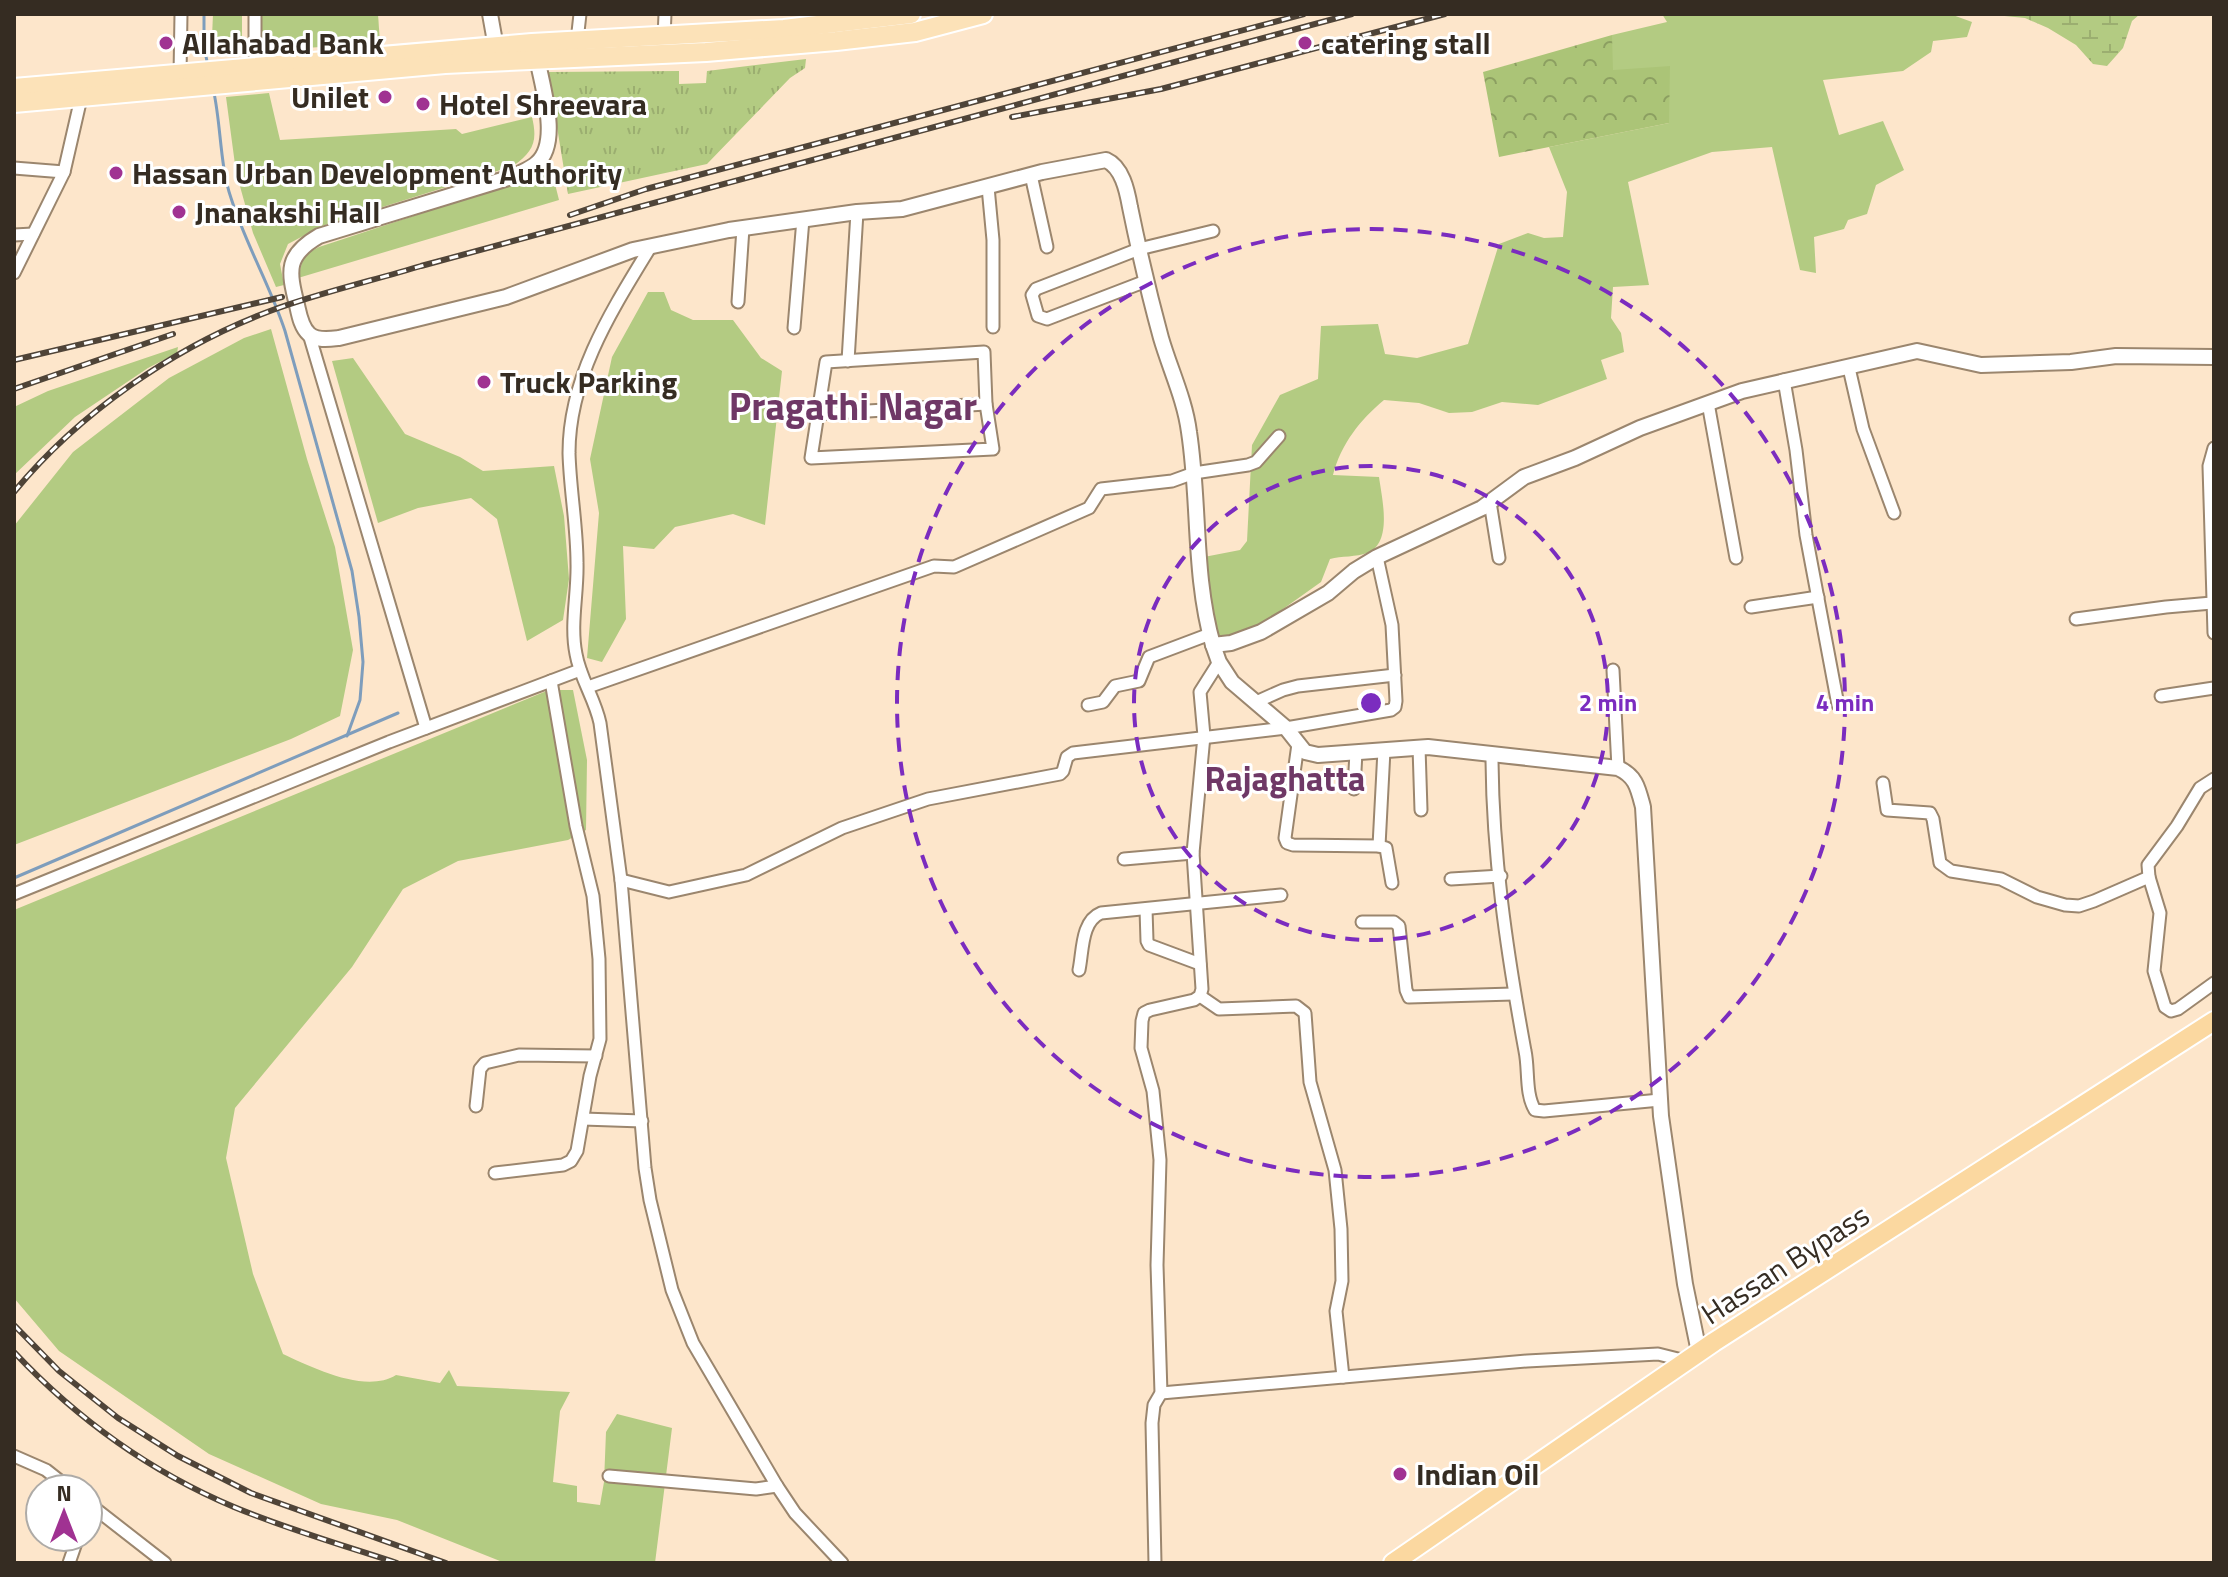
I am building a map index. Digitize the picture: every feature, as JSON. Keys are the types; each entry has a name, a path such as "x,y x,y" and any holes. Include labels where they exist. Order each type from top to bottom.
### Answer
{"highway":[{"name":"Hassan Bypass","path":"1393,1563 1693,1357 2214,1021"}],"main road":[{"path":"536,51 577,41 664,46 911,14"},
{"path":"236,76 255,67 915,32 983,14"},
{"path":"14,88 186,81 445,64 497,54"},
{"path":"14,103 81,98 186,81"}],"street":[{"path":"181,14 186,81"},
{"path":"255,14 255,67"},
{"path":"490,14 497,54"},
{"path":"577,41 580,14"},
{"path":"664,46 665,14"},
{"path":"426,728 309,334 302,322 290,272 302,246 319,236 515,176 537,164 548,146 549,132 536,51"},
{"path":"14,273 64,172 81,98"},
{"path":"309,334 317,338 339,338 506,297 651,246 803,219 902,209 1098,160 1115,164 1129,201 1146,281 1189,427 1198,576 1211,639 1219,662 1232,682 1286,728 1305,752 1318,755 1419,747 1618,768 1637,783 1643,807 1660,1100 1693,1357 1643,1354 1527,1361 1161,1393"},
{"path":"14,168 64,172"},
{"path":"1031,175 1047,247"},
{"path":"988,187 993,240 993,327"},
{"path":"848,361 857,212"},
{"path":"794,328 803,219"},
{"path":"738,302 743,228"},
{"path":"1146,281 1047,319 1038,316 1032,295 1036,289 1139,249 1213,231"},
{"path":"14,235 33,234"},
{"path":"651,246 596,342 582,377 569,454 577,562 573,626 575,652 597,707 600,723 621,880 650,1200 672,1290 693,1343 795,1513 842,1563"},
{"path":"1088,705 1103,702 1115,686 1139,681 1149,657 1211,639 1231,643 1261,632 1328,593 1377,557 1490,502 1524,477 1708,403 1784,380 1917,351 1981,365 2071,362 2116,356 2214,357"},
{"path":"984,352 986,404 993,449 811,458 826,362 984,352"},
{"path":"1849,368 1863,429 1894,513"},
{"path":"1784,380 1838,705"},
{"path":"1708,403 1736,558"},
{"path":"817,414 986,404"},
{"path":"588,687 934,566 954,567 1089,508 1101,489 1172,481 1194,473 1248,465 1256,462 1279,436"},
{"path":"2214,448 2209,466 2213,508 2214,633"},
{"path":"1490,502 1499,558"},
{"path":"621,880 669,892 746,875 842,828 928,799 1060,774 1067,757 1073,753 1286,728 1391,710 1396,701 1392,625 1377,557"},
{"path":"1751,607 1818,597"},
{"path":"2076,619 2166,607 2213,610"},
{"path":"1155,1563 1152,1423 1154,1405 1161,1393 1157,1265 1160,1160 1153,1091 1141,1048 1142,1021 1144,1013 1194,1000 1200,996 1202,989 1193,853 1204,736 1200,688 1219,662"},
{"path":"14,894 426,728 580,670"},
{"path":"1613,670 1618,768"},
{"path":"1256,702 1298,686 1395,675"},
{"path":"495,1173 563,1165 571,1161 577,1151 600,1039 599,959 593,896 576,826 551,681"},
{"path":"2161,696 2214,688"},
{"path":"1298,744 1285,838 1287,843 1386,848 1392,883"},
{"path":"1419,747 1421,810"},
{"path":"1379,846 1384,750"},
{"path":"1354,789 1356,752"},
{"path":"1492,754 1492,811 1513,994 1526,1055 1531,1103 1535,1110 1544,1111 1660,1100"},
{"path":"2214,779 2200,788 2148,865 2160,913 2154,971 2159,996 2165,1007 2171,1011 2178,1009 2214,983"},
{"path":"1883,783 1887,810 1930,813 1940,863 1951,871 2001,879 2037,897 2079,906 2149,877"},
{"path":"1124,859 1193,853"},
{"path":"1451,879 1501,876"},
{"path":"1079,970 1092,916 1195,902 1281,895"},
{"path":"1146,909 1149,945 1200,964"},
{"path":"1362,922 1394,922 1399,926 1409,997 1513,994"},
{"path":"1200,996 1219,1009 1296,1006 1305,1013 1310,1082 1335,1170 1342,1281 1336,1311 1343,1377"},
{"path":"476,1106 480,1069 485,1063 519,1055 596,1056"},
{"path":"583,1119 642,1121"},
{"path":"14,1456 50,1473"},
{"path":"609,1476 756,1489 777,1486"},
{"path":"104,1517 165,1563"}],"green space":[{"path":"213,14 242,14 242,37 212,37"},
{"path":"261,14 378,14 380,43 261,51"},
{"path":"1662,14 1950,14 1972,22 1967,37 1933,41 1931,52 1903,71 1823,80 1839,135 1883,121 1904,170 1876,185 1867,214 1848,220 1844,229 1814,237 1816,273 1800,270 1772,147 1712,152 1628,182 1649,285 1613,287 1611,318 1621,333 1624,352 1601,360 1607,379 1538,405 1502,402 1472,412 1449,413 1419,403 1384,400 1352,433 1333,475 1379,477 1384,520 1375,548 1363,554 1330,559 1321,582 1262,624 1234,636 1216,637 1204,585 1204,557 1240,550 1247,541 1252,445 1280,395 1318,379 1321,326 1378,324 1385,354 1417,358 1468,344 1499,244 1528,233 1544,238 1563,237 1567,192 1549,147 1669,123 1612,70 1612,35 1667,22"},
{"path":"1984,14 2140,14 2132,21 2123,48 2107,66 2093,64 2076,45 2025,18"},
{"path":"1612,35 1613,70 1670,66 1669,123 1499,157 1483,72"},
{"path":"806,59 805,68 790,78 707,164 568,194 548,72 679,71 679,84 706,83 707,71"},
{"path":"269,93 280,140 456,129 462,134 532,117 534,140 525,156 513,166 322,226 288,244 280,264 284,285 276,287 253,233 236,172 226,97"},
{"path":"550,164 559,200 298,278 304,255 319,247 520,181"},
{"path":"648,292 664,292 671,310 693,320 733,320 761,358 782,371 765,525 733,514 675,527 654,549 623,546 626,619 602,662 587,658 599,513 590,459 612,357"},
{"path":"271,329 335,547 353,650 340,716 291,739 14,845 14,526 73,452 169,378 244,338"},
{"path":"178,347 177,353 148,368 75,417 14,475 14,407 48,391"},
{"path":"353,358 405,434 460,457 483,471 554,466 564,516 569,579 563,620 527,641 497,519 471,498 418,508 378,523 332,361"},
{"path":"549,690 573,690 587,760 586,830 568,840 458,861 403,889 352,967 235,1108 226,1158 253,1274 283,1354 324,1372 370,1382 396,1375 440,1383 449,1370 457,1386 570,1392 560,1411 553,1482 577,1486 577,1502 600,1505 606,1432 617,1414 672,1428 655,1563 505,1563 397,1520 321,1504 209,1454 59,1351 14,1298 14,910"}],"waterway":[{"path":"204,14 204,47 208,66"},
{"path":"214,93 227,186 285,331 352,571 363,662 360,700 347,736"},
{"path":"14,878 398,713"}],"railway":[{"path":"570,215 646,189 1304,14"},
{"path":"14,492 68,435 130,385 199,343 270,311 421,266 1352,14"},
{"path":"1012,117 1161,89 1445,14"},
{"path":"14,360 282,297"},
{"path":"14,389 173,334"},
{"path":"14,1325 59,1371 118,1418 178,1456 251,1493 446,1563"},
{"path":"14,1352 89,1421 173,1477 254,1515 397,1563"}],"place":[{"name":"Allahabad Bank","path":"166,43"},
{"name":"catering stall","path":"1305,43"},
{"name":"Unilet","path":"385,97"},
{"name":"Hotel Shreevara","path":"423,104"},
{"name":"Hassan Urban Development Authority","path":"116,173"},
{"name":"Jnanakshi Hall","path":"179,212"},
{"name":"Truck Parking","path":"484,382"},
{"name":"Indian Oil","path":"1400,1474"}],"district":[{"name":"Pragathi Nagar","path":"853,406"},
{"name":"Rajaghatta","path":"1285,778"}]}
